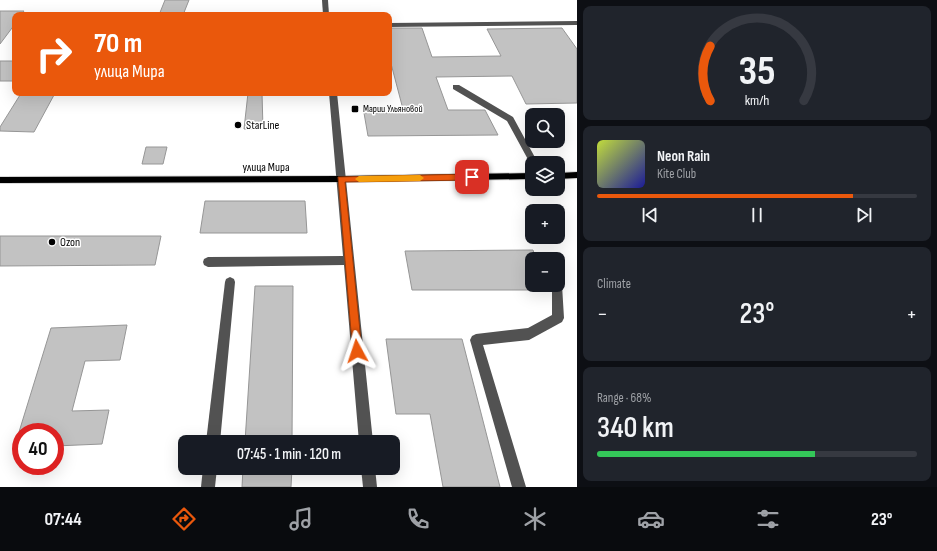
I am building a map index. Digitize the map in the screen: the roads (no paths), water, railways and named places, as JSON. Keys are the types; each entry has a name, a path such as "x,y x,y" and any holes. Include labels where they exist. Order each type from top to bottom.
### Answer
{"main road":[{"path":"565,176 577,175"},
{"name":"улица Мира","path":"0,180 341,179 525,176"}],"street":[{"path":"325,0 326,12"},
{"path":"392,25 577,24"},
{"path":"456,87 510,119 530,156"},
{"path":"332,96 365,435"},
{"path":"208,262 348,260"},
{"path":"214,435 230,282"},
{"path":"519,487 476,340 529,334 558,318 557,292"},
{"path":"208,487 209,475"},
{"path":"369,475 370,487"}],"place":[{"name":"Марии Ульяновой","path":"355,109"},
{"name":"StarLine","path":"238,125"},
{"name":"Ozon","path":"52,242"}]}
